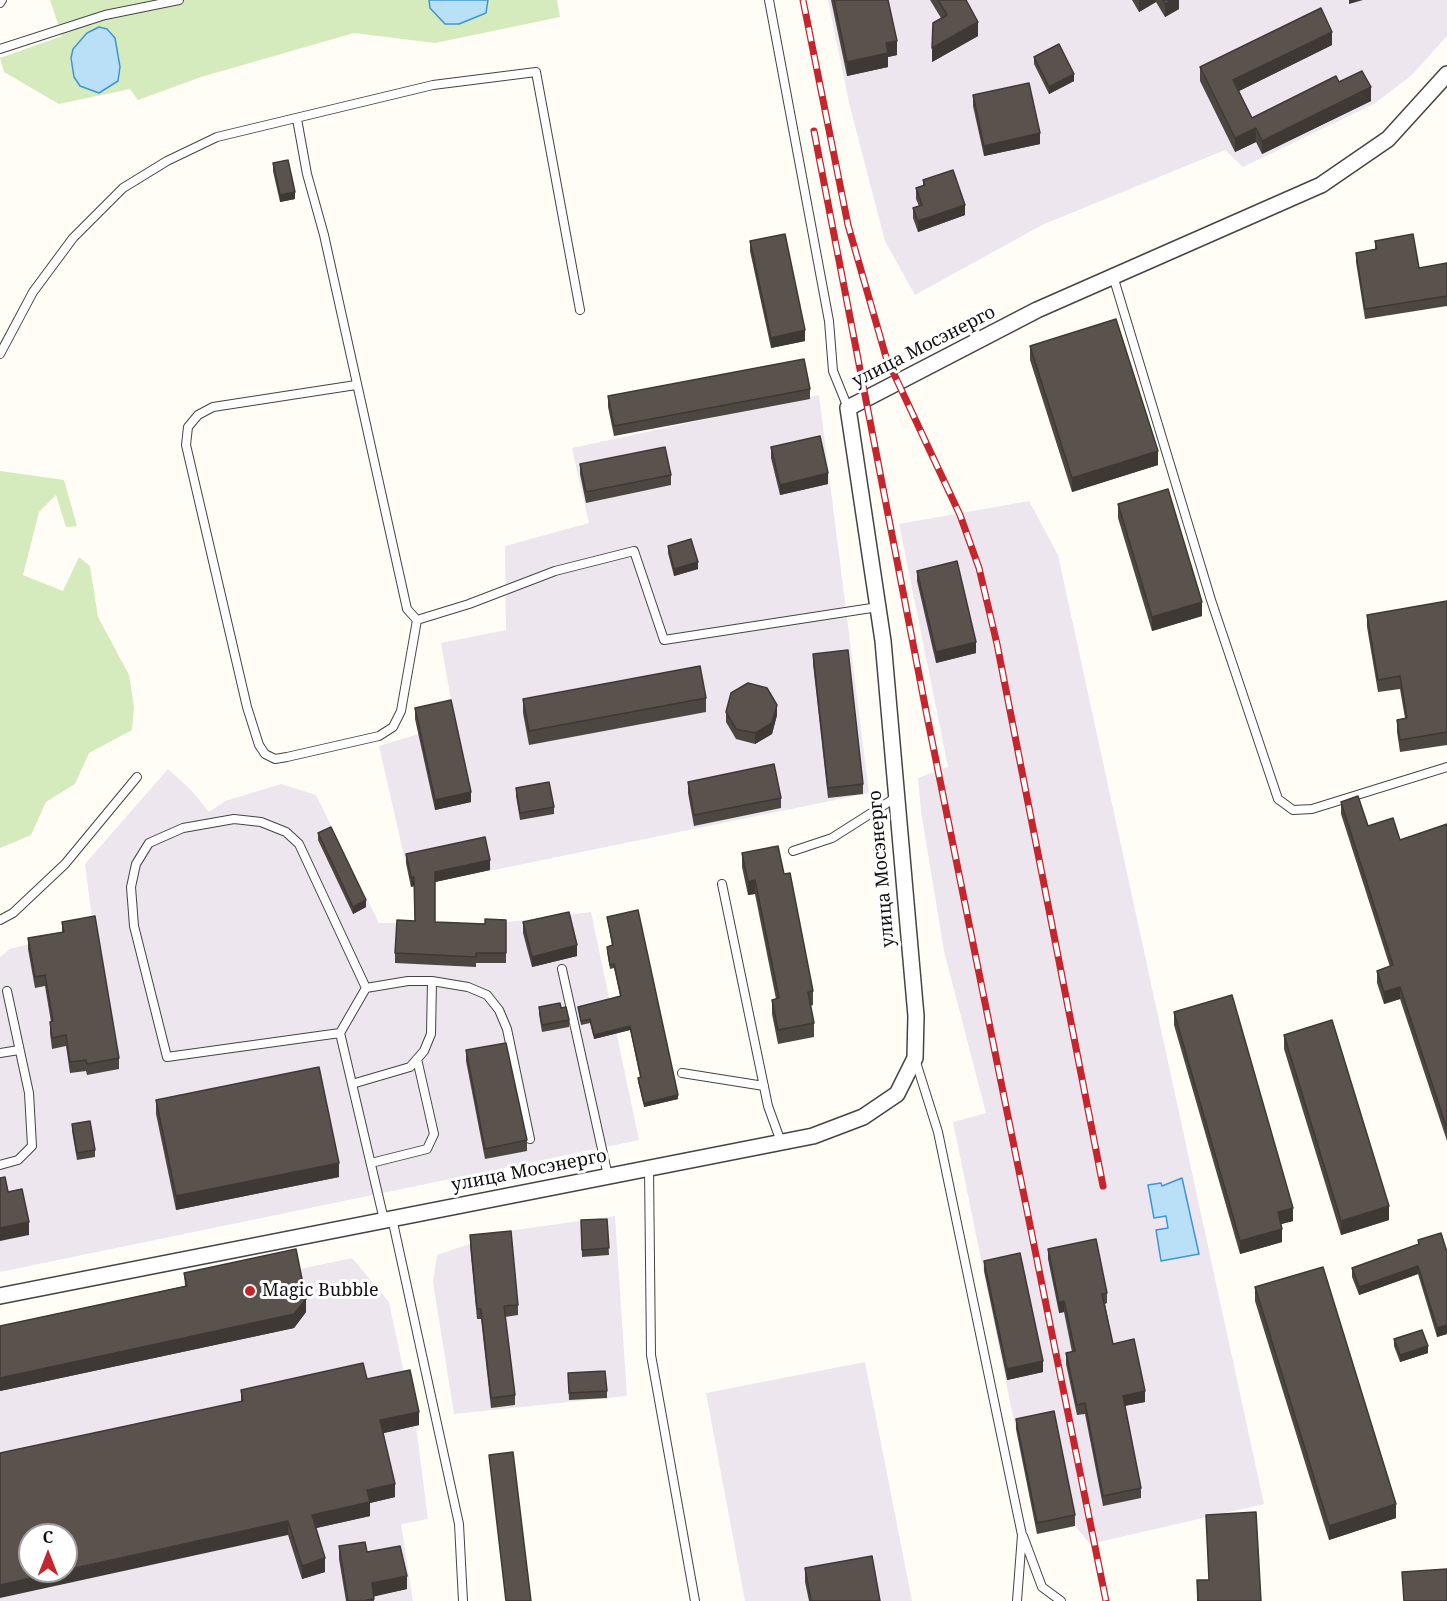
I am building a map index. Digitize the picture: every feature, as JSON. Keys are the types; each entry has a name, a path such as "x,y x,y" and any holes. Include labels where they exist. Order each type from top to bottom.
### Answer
{"street":[{"name":"улица Мосэнерго","path":"0,1296 813,1136 863,1116 897,1094 915,1058 916,1016 895,798 883,641 848,408 1037,310 1321,185 1388,139 1447,74"}],"lane":[{"path":"0,49 105,15 179,0"},
{"path":"769,0 829,321 833,371 848,408"},
{"path":"0,354 33,292 73,238 123,188 167,160 217,137 433,85 536,72 580,310"},
{"path":"297,118 307,174 324,235 407,609 417,620"},
{"path":"1113,276 1211,600 1278,799 1293,810 1312,809 1447,767"},
{"path":"356,385 213,407 198,415 188,428 186,445 231,639 258,745 265,754 275,759 287,758 379,736 393,727 401,711 417,620"},
{"path":"417,620 469,604 555,571 634,551 664,640 878,606"},
{"path":"0,920 13,913 65,864 137,777"},
{"path":"793,851 832,838 895,798"},
{"path":"340,1033 167,1057 134,926 131,887 136,864 149,843 183,828 234,819 261,822 286,832 299,844 366,988"},
{"path":"722,884 764,1086 781,1142"},
{"path":"562,969 608,1176"},
{"path":"366,988 408,981 432,981 468,987 487,995 499,1010 507,1029 530,1138"},
{"path":"352,1084 410,1067 417,1059 431,1034 432,981"},
{"path":"366,988 340,1033 371,1163 388,1219 459,1524 463,1601"},
{"path":"0,1165 18,1160 32,1146 28,1093 7,991"},
{"path":"0,1053 20,1050"},
{"path":"915,1058 938,1132 1022,1535 1042,1587 1061,1601"},
{"path":"371,1163 427,1149 434,1134 417,1059"},
{"path":"681,1073 764,1086"},
{"path":"649,1168 651,1355 695,1601"},
{"path":"1017,1601 1022,1535"}],"shaded area":[{"path":"828,0 1447,0 1447,36 1412,75 1374,104 1243,167 1225,150 1042,225 915,295 885,241 850,107"},
{"path":"819,395 869,793 411,887 379,746 455,723 441,643 506,630 505,546 589,523 572,448"},
{"path":"1029,501 1058,555 1264,1504 1090,1544 1075,1526 1037,1534 953,1122 986,1113 944,951 921,811 918,778 948,767 899,524"},
{"path":"168,769 191,790 209,812 225,801 281,784 316,795 379,923 500,923 591,912 639,1140 0,1272 0,957 10,949 93,926 85,864"},
{"path":"615,1216 627,1396 454,1414 433,1282 437,1255 508,1231"},
{"path":"352,1258 389,1302 417,1434 428,1519 401,1524 413,1601 0,1601 0,1333"},
{"path":"865,1362 912,1601 745,1601 706,1393"}],"green space":[{"path":"50,0 557,0 560,17 435,43 354,33 201,77 138,100 130,89 59,104 4,72 0,58 62,36"},
{"path":"0,471 64,480 77,526 66,527 56,495 39,512 23,575 63,591 79,557 90,566 98,617 129,675 134,707 132,730 89,753 75,784 46,802 31,835 0,848"}],"water":[{"path":"429,0 488,0 486,13 459,24 445,24 430,8"},
{"path":"99,27 107,29 115,38 120,67 118,81 99,93 80,86 74,77 71,58 73,49 87,33"},
{"path":"1182,1178 1199,1254 1161,1261 1156,1230 1168,1228 1166,1216 1154,1218 1148,1185 1161,1183 1162,1186"}],"building":[{"path":"834,0 888,0 897,41 886,43 888,53 847,62"},
{"path":"938,0 966,0 978,22 932,48 933,23 947,15"},
{"path":"1321,8 1332,32 1233,80 1252,118 1336,76 1339,82 1362,71 1371,87 1262,141 1256,128 1235,138 1200,67"},
{"path":"1059,44 1074,74 1049,87 1034,57"},
{"path":"1029,83 1040,133 984,146 973,95"},
{"path":"288,160 295,192 280,195 273,163"},
{"path":"953,170 965,205 918,221 913,208 922,205 916,188 925,185 923,180"},
{"path":"785,234 805,330 771,338 750,241"},
{"path":"1413,234 1419,268 1447,263 1447,296 1365,309 1356,253 1377,249 1375,241"},
{"path":"1116,319 1158,451 1072,478 1030,346"},
{"path":"804,359 810,389 614,426 608,396"},
{"path":"820,436 828,473 780,485 771,447"},
{"path":"665,447 671,475 586,492 580,464"},
{"path":"1168,489 1202,602 1152,617 1118,504"},
{"path":"691,539 698,562 674,569 668,546"},
{"path":"957,561 976,642 936,652 917,571"},
{"path":"1447,601 1447,732 1400,740 1397,720 1407,718 1400,676 1378,680 1367,615"},
{"path":"848,650 863,784 828,788 813,654"},
{"path":"700,666 706,698 529,731 523,699"},
{"path":"748,683 767,688 777,705 772,723 755,733 736,729 726,712 731,693"},
{"path":"451,700 471,792 435,800 415,708"},
{"path":"774,764 781,798 694,815 688,782"},
{"path":"549,782 554,807 520,813 516,788"},
{"path":"1358,796 1368,826 1393,818 1400,840 1447,824 1447,1129 1400,987 1384,992 1377,971 1393,965 1341,802"},
{"path":"331,827 366,900 353,907 318,833"},
{"path":"485,837 490,860 435,872 435,922 485,924 485,919 506,920 506,953 476,953 476,957 395,953 397,920 415,921 414,877 411,877 406,854"},
{"path":"778,846 784,874 790,873 813,991 808,992 814,1023 778,1030 772,1000 779,998 755,880 748,882 742,853"},
{"path":"638,910 678,1095 644,1103 630,1026 594,1035 590,1019 581,1021 578,1007 621,996 614,964 610,965 607,947 613,945 607,917"},
{"path":"569,912 577,945 532,957 523,922"},
{"path":"95,916 119,1058 87,1064 86,1060 70,1062 66,1035 52,1038 50,1022 53,1021 45,975 35,977 28,938 64,932 62,922"},
{"path":"1232,995 1293,1208 1278,1212 1282,1229 1240,1241 1174,1012"},
{"path":"560,1003 561,1008 566,1007 569,1020 542,1025 539,1007"},
{"path":"1332,1020 1389,1206 1341,1221 1284,1035"},
{"path":"506,1043 527,1140 485,1149 466,1050"},
{"path":"319,1067 339,1163 176,1196 156,1100"},
{"path":"90,1121 95,1150 77,1153 72,1124"},
{"path":"5,1177 8,1192 22,1189 29,1222 0,1228 0,1178"},
{"path":"607,1219 609,1248 582,1250 581,1220"},
{"path":"511,1231 518,1305 504,1306 515,1395 491,1398 481,1309 477,1309 470,1235"},
{"path":"1441,1233 1447,1252 1447,1325 1437,1328 1418,1266 1359,1287 1352,1268 1419,1244 1418,1240"},
{"path":"1096,1239 1107,1293 1102,1294 1113,1344 1134,1339 1145,1391 1123,1396 1141,1488 1103,1496 1085,1403 1077,1405 1066,1353 1075,1351 1064,1301 1059,1303 1048,1249"},
{"path":"296,1249 306,1299 294,1314 0,1378 0,1326 187,1286 184,1273"},
{"path":"1020,1253 1043,1361 1007,1369 984,1261"},
{"path":"1323,1267 1396,1504 1329,1526 1255,1287"},
{"path":"1422,1330 1428,1346 1400,1355 1394,1339"},
{"path":"363,1363 367,1379 410,1370 419,1412 380,1420 395,1484 367,1490 370,1502 312,1515 325,1558 302,1566 288,1521 78,1567 78,1523 18,1523 18,1581 0,1585 0,1453 243,1401 241,1390"},
{"path":"605,1371 607,1391 569,1393 568,1373"},
{"path":"1054,1411 1075,1515 1037,1523 1016,1419"},
{"path":"513,1452 531,1601 506,1601 489,1455"},
{"path":"1256,1512 1261,1601 1198,1601 1197,1580 1209,1580 1206,1515"},
{"path":"365,1542 367,1552 400,1546 407,1576 372,1583 374,1599 348,1601 339,1546"},
{"path":"872,1556 880,1601 811,1601 805,1568"},
{"path":"1447,1569 1447,1601 1404,1601 1402,1572"}],"railway":[{"path":"803,0 848,225 886,357 960,515 979,568 997,644 1103,1186"},
{"path":"814,131 927,716 1106,1601"}],"place":[{"name":"Magic Bubble","path":"250,1291"}]}
